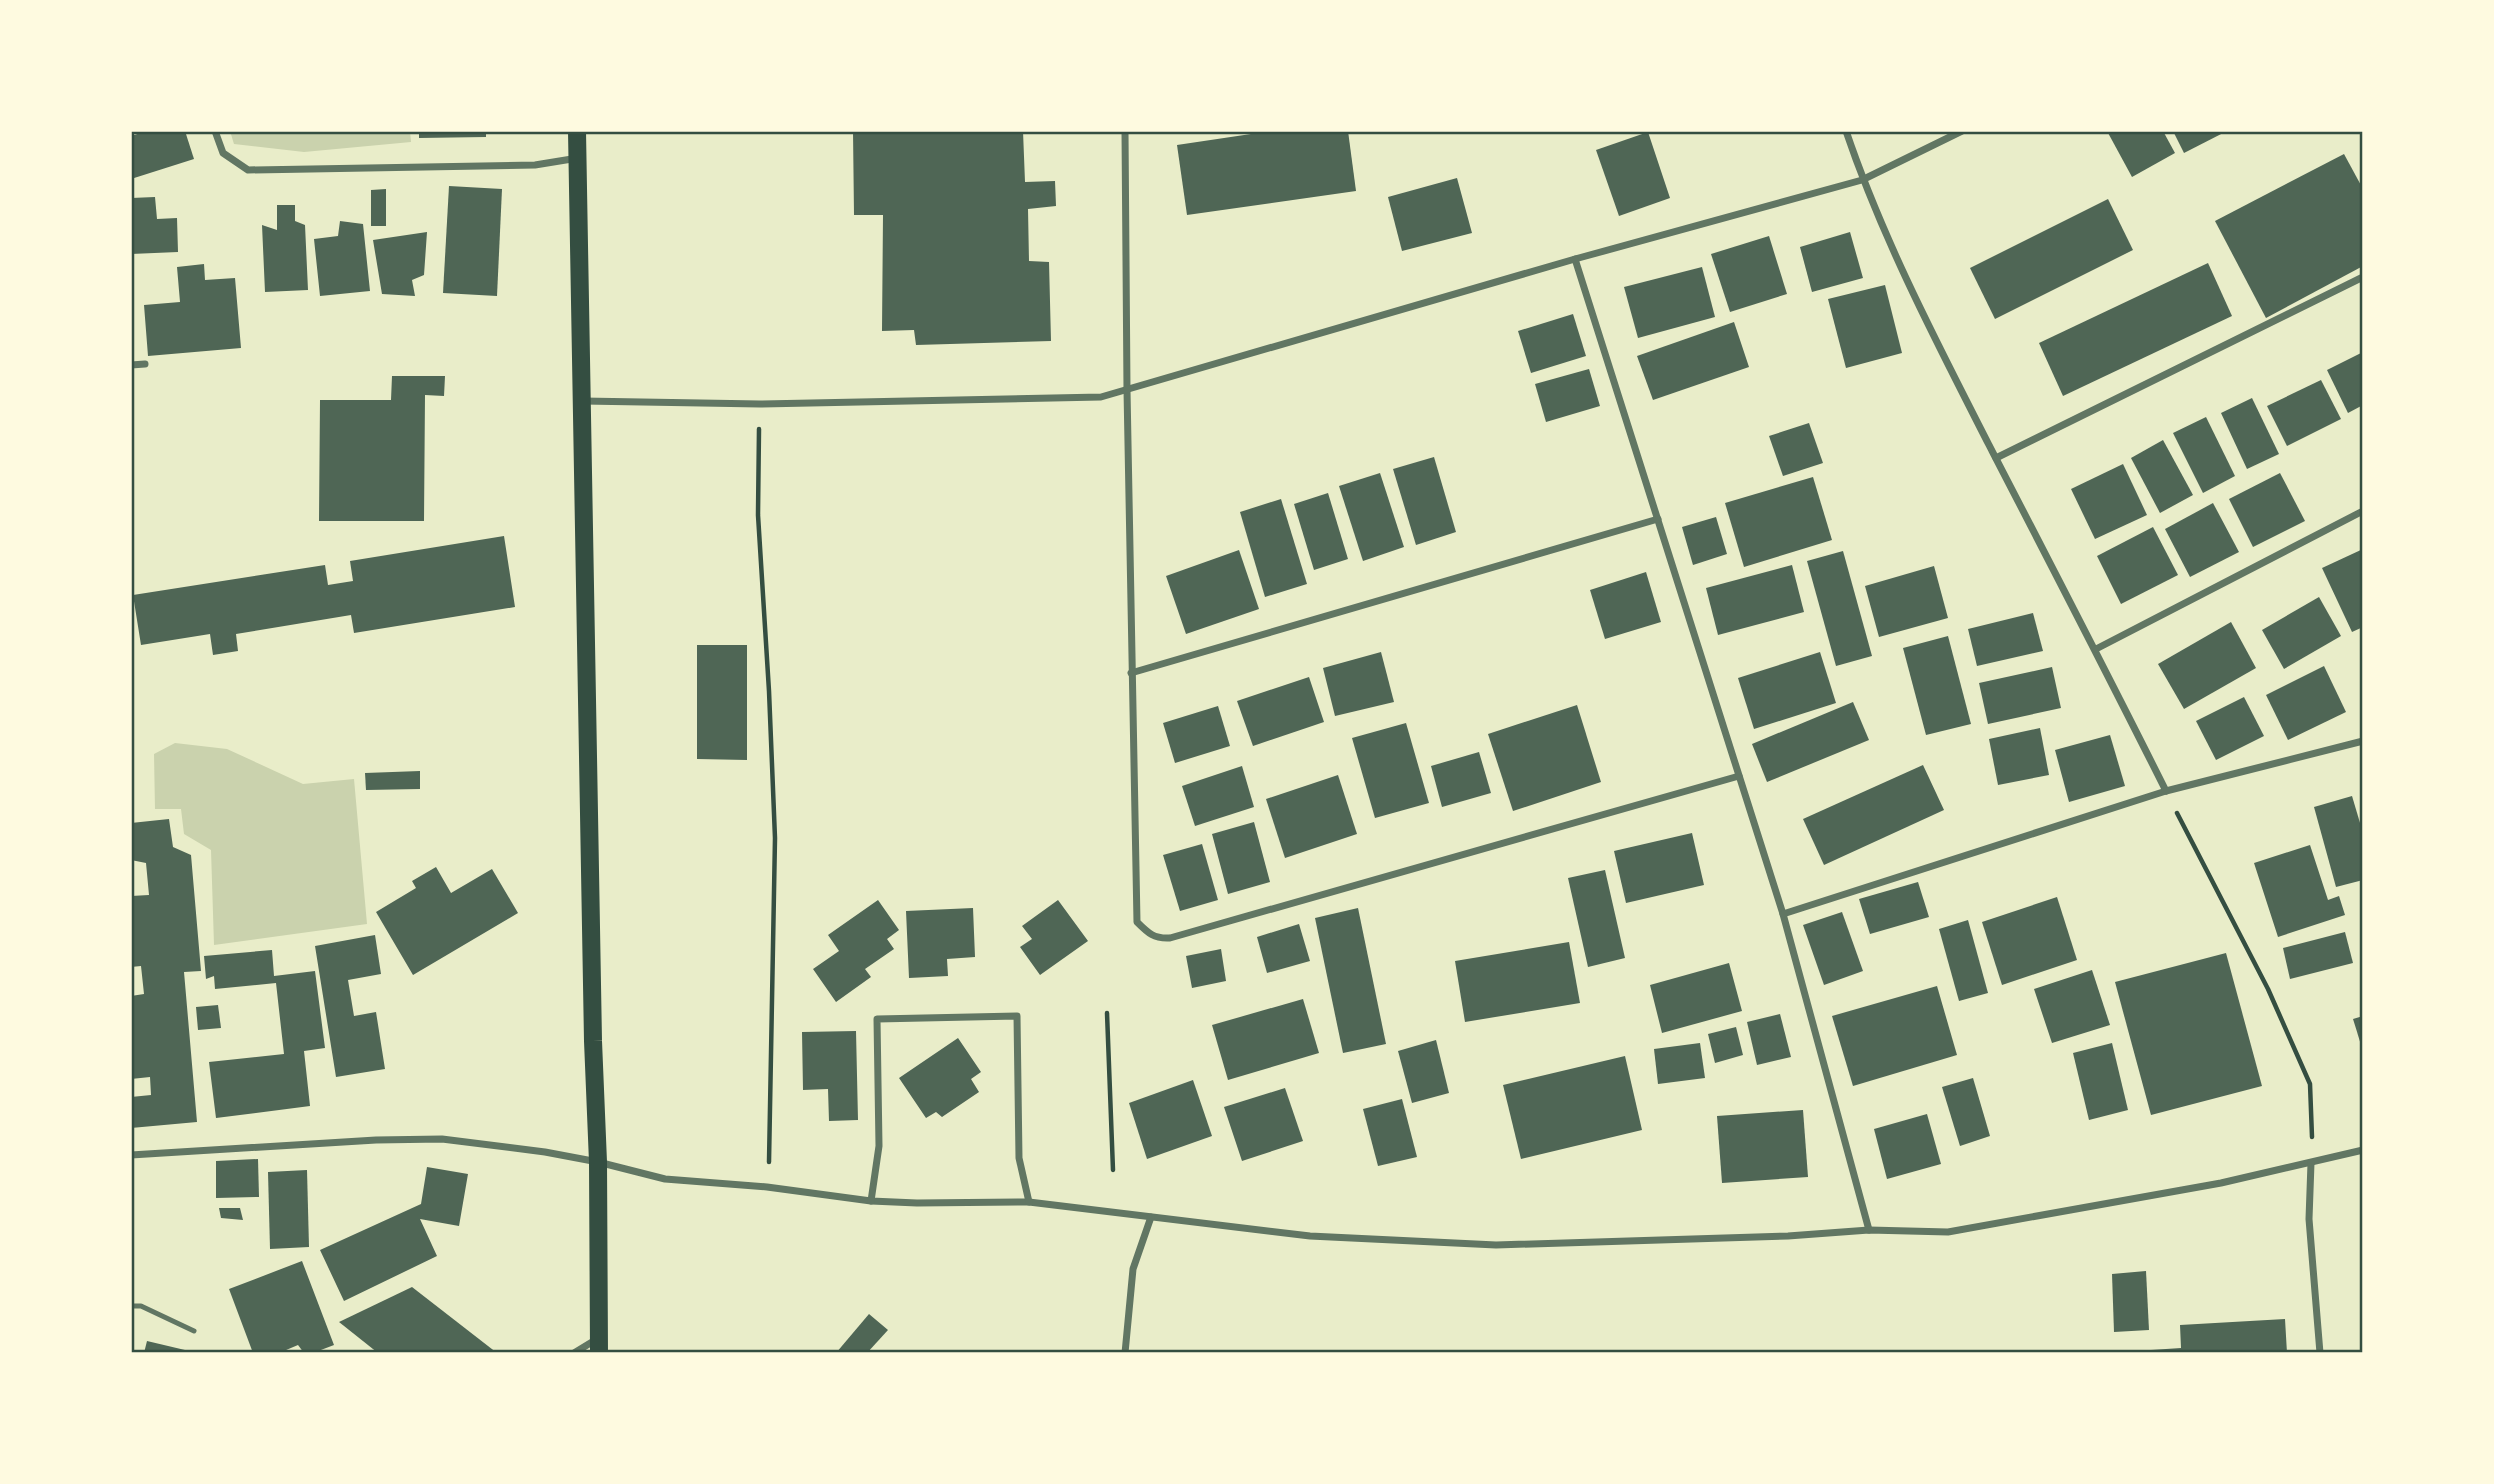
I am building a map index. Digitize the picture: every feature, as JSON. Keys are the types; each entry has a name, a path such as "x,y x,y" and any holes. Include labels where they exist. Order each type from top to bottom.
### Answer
{"main road":[{"path":"577,131 599,1346"}],"street":[{"path":"215,131 223,153 248,170 535,165 578,158"},
{"path":"1125,131 1131,673 1137,922 1159,939 1183,934 1739,776"},
{"path":"1846,131 1863,180 1930,330 2096,649 2166,792"},
{"path":"582,401 760,404 1101,397 1575,259 1863,180 1962,131"},
{"path":"1575,259 1783,914 1869,1230"},
{"path":"1996,458 2363,277"},
{"path":"131,365 145,364"},
{"path":"2096,649 2363,511"},
{"path":"1131,673 1657,519"},
{"path":"1783,914 2166,792 2363,741"},
{"path":"871,1201 879,1146 877,1018 1017,1016 1019,1158 1029,1202"},
{"path":"131,1155 376,1140 442,1139 545,1152 665,1179 767,1187 871,1201 1029,1202 1310,1236 1496,1245 1788,1236 1869,1230 1948,1232 2221,1183 2363,1150"},
{"path":"2311,1163 2309,1219 2320,1353"},
{"path":"1125,1353 1133,1269 1151,1217"},
{"path":"574,1353 599,1346"}],"lane":[{"path":"131,1306 141,1306 194,1331"}],"path":[{"path":"760,404 758,515 775,838 771,1131 767,1187"},
{"path":"2166,792 2268,989 2310,1084 2313,1111 2311,1163"},
{"path":"1107,1013 1113,1170"}],"green space":[{"path":"230,131 410,131 411,142 304,152 234,144"},
{"path":"175,743 227,749 303,784 354,779 367,924 214,945 211,850 184,834 181,809 155,809 154,754"}],"building":[{"path":"147,131 185,131 194,159 131,179 131,136"},
{"path":"419,131 486,131 486,137 419,138"},
{"path":"853,131 1023,131 1025,182 1055,181 1056,206 1028,209 1029,261 1049,262 1051,341 916,345 914,330 882,331 883,215 854,215"},
{"path":"1271,131 1348,131 1356,191 1187,215 1177,145"},
{"path":"2107,131 2163,131 2175,153 2132,177"},
{"path":"2173,131 2227,131 2184,153"},
{"path":"1648,132 1670,198 1619,216 1596,150"},
{"path":"2344,154 2363,189 2363,266 2266,318 2215,221"},
{"path":"1457,178 1472,233 1402,251 1388,197"},
{"path":"449,186 502,189 497,296 443,293"},
{"path":"386,189 386,226 371,226 371,190"},
{"path":"155,197 157,219 177,218 178,252 131,254 131,198"},
{"path":"2108,199 2133,250 1995,319 1970,268"},
{"path":"277,205 295,205 295,221 305,225 308,290 265,292 262,225 277,230"},
{"path":"340,221 363,224 370,291 320,296 314,239 338,236"},
{"path":"427,232 424,275 412,280 415,296 382,294 373,240"},
{"path":"1850,232 1863,278 1812,292 1800,247"},
{"path":"1769,236 1787,294 1730,312 1711,254"},
{"path":"2208,263 2232,316 2063,396 2039,343"},
{"path":"204,264 205,280 235,278 241,348 148,356 144,305 180,302 177,267"},
{"path":"1702,267 1715,317 1638,338 1624,287"},
{"path":"1885,285 1902,353 1846,368 1828,299"},
{"path":"1573,314 1586,356 1531,373 1518,331"},
{"path":"1734,322 1749,367 1653,400 1637,356"},
{"path":"2363,352 2363,405 2348,413 2327,370"},
{"path":"1589,369 1600,406 1546,422 1535,384"},
{"path":"392,376 445,376 444,396 425,395 424,521 319,521 320,400 391,400"},
{"path":"2321,380 2341,419 2287,446 2267,406"},
{"path":"2252,398 2279,454 2247,469 2221,413"},
{"path":"2206,417 2235,476 2203,493 2173,433"},
{"path":"1809,423 1823,463 1783,476 1769,436"},
{"path":"2163,440 2193,495 2160,513 2131,458"},
{"path":"1434,457 1456,532 1416,545 1393,469"},
{"path":"2123,464 2147,515 2095,539 2071,489"},
{"path":"1380,473 1404,547 1363,561 1339,486"},
{"path":"2280,473 2305,521 2253,547 2229,499"},
{"path":"1813,477 1832,540 1744,567 1725,503"},
{"path":"1328,493 1348,559 1314,570 1294,504"},
{"path":"1281,499 1307,584 1265,597 1240,512"},
{"path":"2213,503 2239,552 2190,577 2165,529"},
{"path":"1716,517 1727,554 1693,565 1682,527"},
{"path":"2153,527 2178,575 2121,604 2097,556"},
{"path":"504,536 515,607 354,633 351,615 236,634 238,651 213,655 210,634 141,645 133,595 325,565 328,585 353,581 350,561"},
{"path":"2363,549 2363,627 2352,632 2322,568"},
{"path":"1239,550 1259,609 1186,634 1166,576"},
{"path":"1843,551 1872,656 1836,666 1807,561"},
{"path":"1792,565 1804,612 1718,635 1706,588"},
{"path":"1934,566 1948,618 1879,637 1865,586"},
{"path":"1646,572 1661,622 1605,639 1590,590"},
{"path":"2319,597 2341,636 2284,669 2262,630"},
{"path":"2033,613 2043,651 1977,666 1968,629"},
{"path":"2231,622 2256,668 2184,709 2158,664"},
{"path":"1948,636 1971,724 1926,735 1903,648"},
{"path":"697,645 747,645 747,760 697,759"},
{"path":"1381,652 1394,702 1335,716 1323,668"},
{"path":"1820,652 1836,703 1754,729 1738,678"},
{"path":"2324,666 2346,712 2288,740 2266,695"},
{"path":"2052,667 2061,708 1988,724 1979,683"},
{"path":"1309,677 1324,722 1253,746 1237,701"},
{"path":"2244,697 2264,736 2216,760 2196,721"},
{"path":"1853,702 1869,740 1767,782 1752,744"},
{"path":"1577,705 1601,782 1513,811 1488,734"},
{"path":"1218,706 1230,746 1175,763 1163,723"},
{"path":"1406,723 1429,803 1375,818 1352,738"},
{"path":"2040,728 2049,775 1998,785 1989,739"},
{"path":"2110,735 2125,786 2069,802 2055,750"},
{"path":"1479,752 1491,793 1442,807 1431,766"},
{"path":"1923,765 1944,810 1824,865 1803,819"},
{"path":"1242,766 1254,807 1195,826 1182,786"},
{"path":"420,771 420,789 366,790 365,773"},
{"path":"1338,775 1357,834 1285,858 1266,799"},
{"path":"2352,796 2363,833 2363,880 2336,887 2314,807"},
{"path":"169,819 173,847 191,855 201,971 184,972 197,1122 131,1128 131,1097 151,1095 150,1077 131,1079 131,996 144,994 141,966 131,967 131,896 149,895 146,863 131,860 131,823"},
{"path":"1254,822 1270,882 1228,894 1212,834"},
{"path":"1692,833 1704,885 1626,903 1614,851"},
{"path":"1202,844 1218,900 1180,911 1163,855"},
{"path":"2310,845 2328,900 2339,896 2345,915 2278,937 2254,863"},
{"path":"436,867 451,893 492,869 518,913 413,975 376,912 416,888 412,881"},
{"path":"1605,870 1625,958 1588,967 1568,878"},
{"path":"1918,882 1929,917 1870,934 1859,899"},
{"path":"2057,897 2077,960 2002,985 1982,922"},
{"path":"878,900 899,930 887,939 894,949 865,969 871,977 836,1002 813,969 839,951 828,935"},
{"path":"1058,900 1088,941 1040,975 1020,947 1032,939 1022,926"},
{"path":"973,908 975,957 947,959 948,976 909,978 906,911"},
{"path":"1358,908 1386,1044 1343,1053 1315,918"},
{"path":"1842,912 1863,971 1824,985 1803,925"},
{"path":"1968,920 1988,993 1959,1001 1939,929"},
{"path":"1299,924 1310,961 1267,973 1257,937"},
{"path":"2345,932 2353,963 2290,979 2283,948"},
{"path":"375,935 381,974 348,980 354,1016 376,1012 385,1069 336,1077 315,946"},
{"path":"1569,942 1580,1003 1465,1022 1455,961"},
{"path":"1221,949 1226,981 1192,988 1186,956"},
{"path":"272,950 274,976 315,971 325,1048 304,1051 310,1106 216,1118 209,1062 284,1054 276,983 215,989 214,976 206,979 204,956"},
{"path":"2226,953 2262,1086 2151,1115 2115,982"},
{"path":"1729,963 1742,1011 1662,1033 1650,985"},
{"path":"2092,970 2110,1025 2052,1043 2034,989"},
{"path":"1937,986 1957,1055 1853,1086 1832,1016"},
{"path":"1303,999 1319,1053 1228,1080 1212,1025"},
{"path":"218,1005 221,1028 198,1030 196,1007"},
{"path":"1780,1014 1791,1057 1757,1065 1747,1022"},
{"path":"2363,1016 2363,1048 2362,1048 2353,1019"},
{"path":"1736,1027 1743,1055 1715,1063 1708,1034"},
{"path":"856,1031 858,1120 829,1121 828,1089 803,1090 802,1032"},
{"path":"958,1038 981,1072 971,1079 979,1092 942,1117 936,1112 926,1118 899,1078"},
{"path":"1436,1040 1449,1093 1412,1103 1398,1051"},
{"path":"1700,1043 1705,1078 1658,1084 1654,1049"},
{"path":"2112,1043 2128,1110 2089,1120 2073,1053"},
{"path":"1625,1056 1642,1130 1521,1159 1503,1085"},
{"path":"1973,1078 1990,1136 1960,1146 1942,1087"},
{"path":"1193,1080 1212,1136 1147,1159 1129,1103"},
{"path":"1285,1088 1303,1141 1242,1161 1224,1107"},
{"path":"1402,1099 1417,1157 1378,1166 1363,1109"},
{"path":"1803,1110 1808,1177 1722,1183 1717,1116"},
{"path":"1927,1114 1941,1164 1887,1179 1874,1129"},
{"path":"258,1159 259,1197 216,1198 216,1161"},
{"path":"427,1167 468,1174 459,1226 420,1219 437,1256 344,1301 320,1250 421,1204"},
{"path":"307,1170 309,1247 270,1249 268,1172"},
{"path":"219,1208 240,1208 243,1220 221,1218"},
{"path":"302,1261 334,1345 313,1353 304,1353 298,1345 279,1353 253,1353 229,1289"},
{"path":"2146,1271 2149,1330 2114,1332 2112,1274"},
{"path":"412,1287 497,1353 378,1353 339,1322"},
{"path":"869,1314 888,1330 867,1353 836,1353"},
{"path":"2285,1319 2287,1353 2151,1353 2151,1350 2181,1348 2180,1325"},
{"path":"147,1341 185,1350 185,1353 144,1353"}]}
